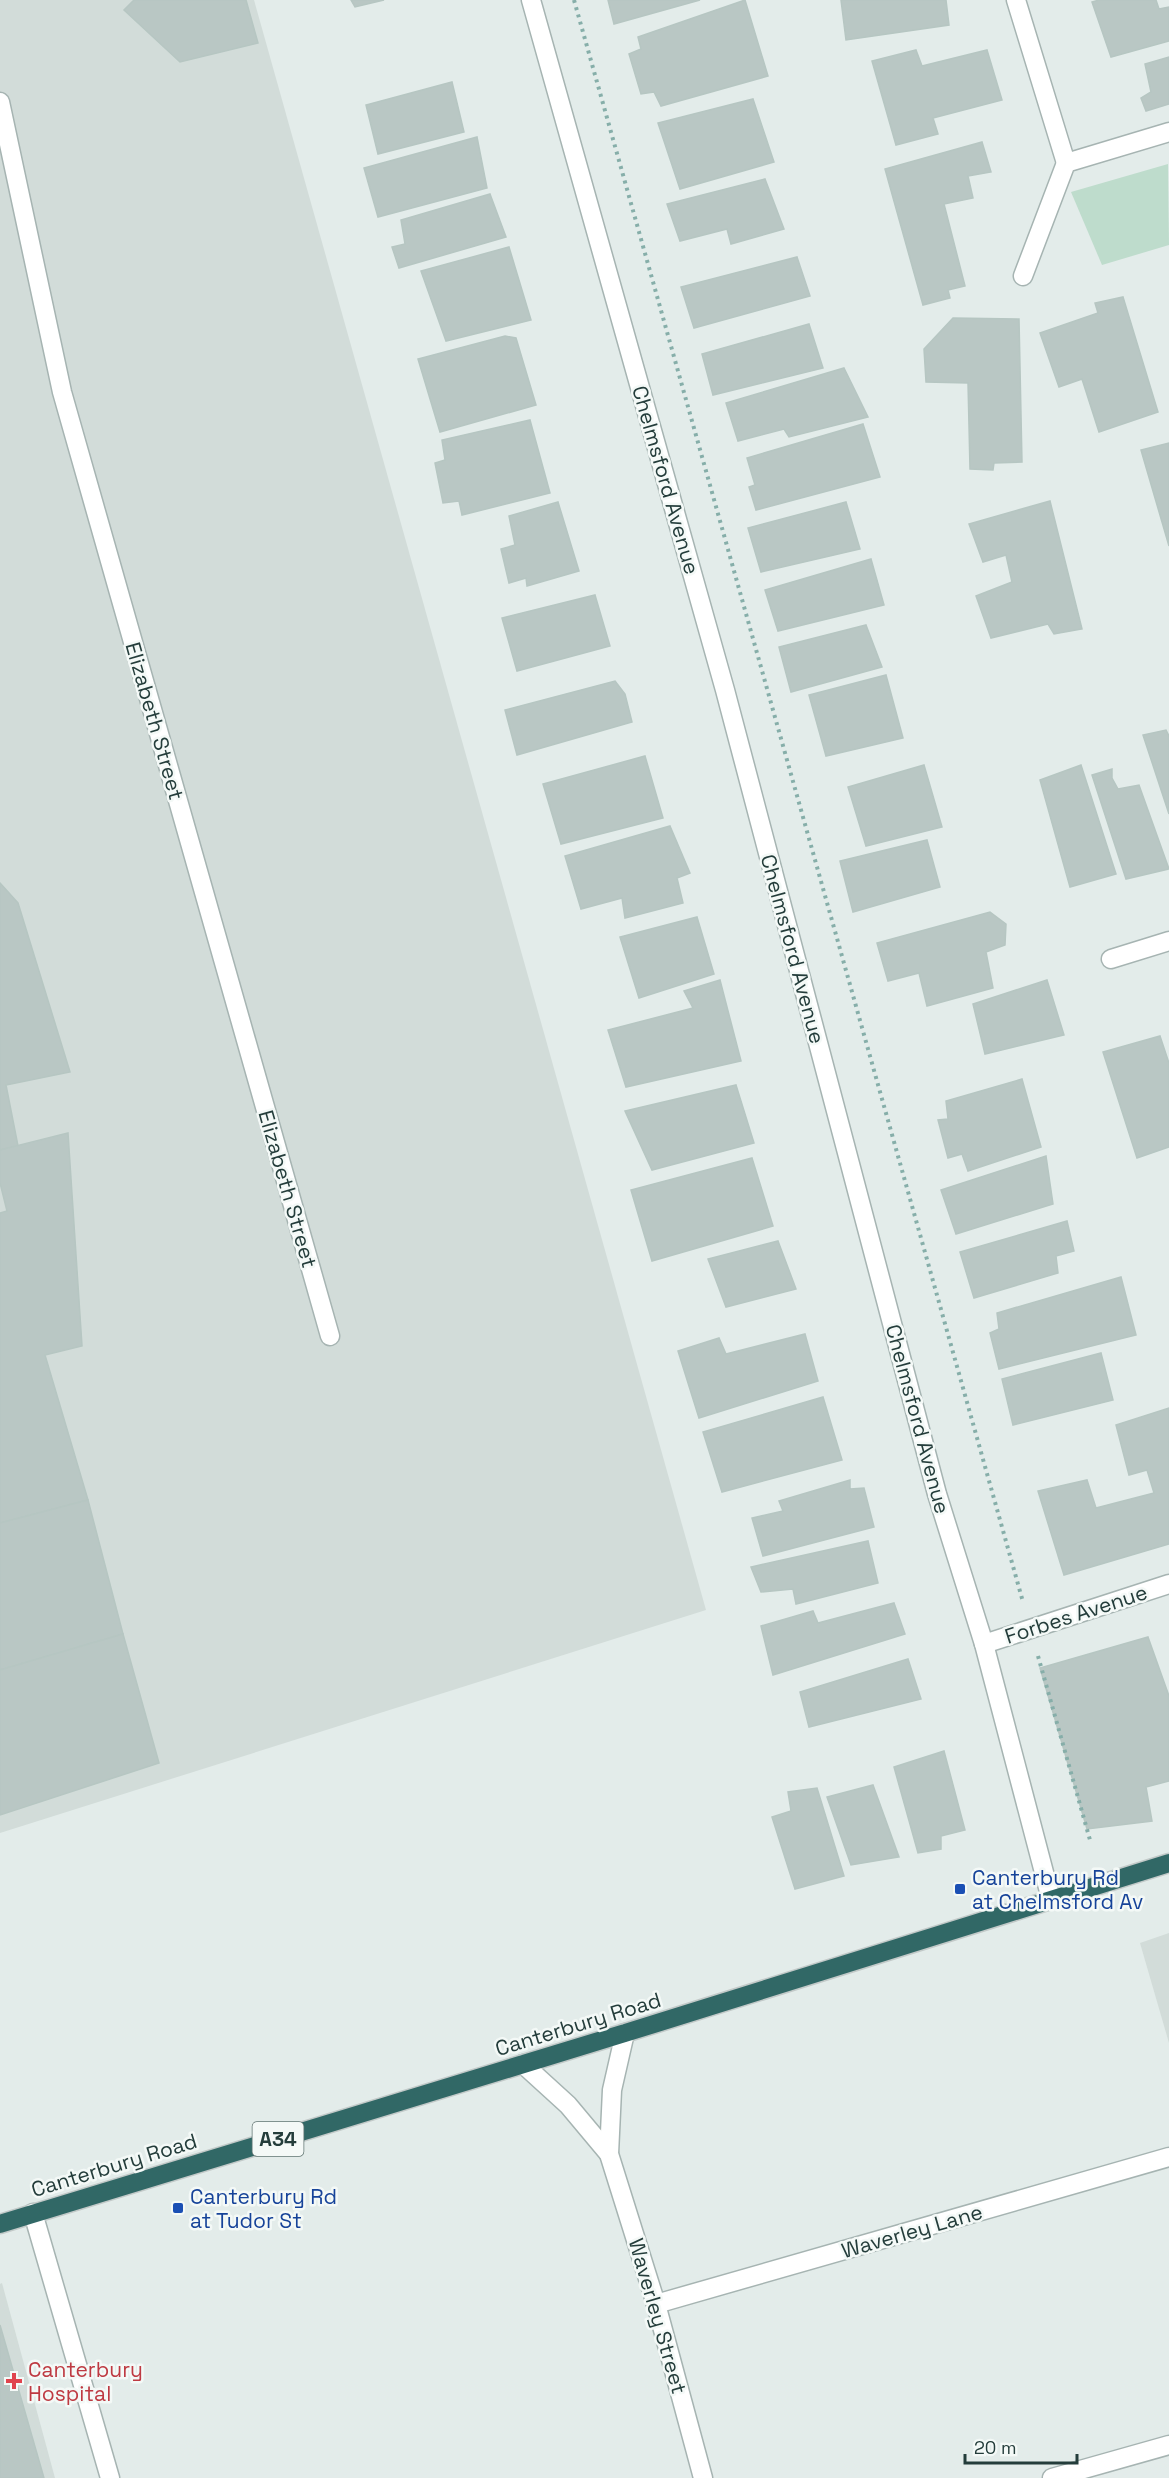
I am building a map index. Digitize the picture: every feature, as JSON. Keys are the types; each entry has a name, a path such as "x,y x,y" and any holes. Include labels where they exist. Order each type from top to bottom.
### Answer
{"highway":[{"name":"Canterbury Road","path":"0,2224 625,2033 1169,1863"}],"street":[{"name":"Chelmsford Avenue","path":"531,0 725,690 937,1494 984,1644 1051,1899"},
{"path":"1017,0 1066,163 1023,276"},
{"name":"Elizabeth Street","path":"0,102 62,392 330,1336"},
{"path":"1066,163 1169,132"},
{"path":"1111,959 1169,941"},
{"name":"Forbes Avenue","path":"984,1644 1030,1627 1169,1584"},
{"name":"Waverley Street","path":"625,2033 612,2090 609,2154 656,2304 703,2478"},
{"name":"Waverley Street","path":"523,2064 568,2105 609,2154"},
{"name":"Waverley Lane","path":"656,2304 1169,2157"},
{"path":"33,2213 110,2478"},
{"path":"1052,2478 1169,2445"}],"path":[{"path":"574,0 1090,1840"}],"shaded area":[{"path":"0,0 254,0 706,1610 0,1833"},
{"path":"1169,1933 1169,2043 1140,1943"},
{"name":"Canterbury Hospital","path":"2,2283 55,2478 0,2478 0,2284"}],"green space":[{"path":"1168,164 1169,245 1102,265 1071,192"}],"building":[{"path":"134,0 246,0 258,43 180,62 124,10"},
{"path":"351,0 384,0 355,7"},
{"path":"608,0 700,0 614,24"},
{"path":"745,0 768,76 661,106 654,92 641,94 629,54 641,49 638,37"},
{"path":"841,0 946,0 949,25 846,40"},
{"path":"1156,0 1159,9 1169,7 1169,41 1111,57 1092,2"},
{"path":"916,50 922,66 987,50 1002,100 933,118 938,134 896,145 872,61"},
{"path":"1169,57 1169,104 1146,111 1141,98 1151,92 1145,64"},
{"path":"452,82 464,132 378,154 366,105"},
{"path":"753,99 774,162 680,189 658,123"},
{"path":"477,137 487,188 378,217 364,168"},
{"path":"982,142 991,172 968,176 973,198 944,204 965,286 948,290 950,298 923,305 885,169"},
{"path":"765,179 784,229 731,244 727,229 680,241 667,204"},
{"path":"490,194 506,237 399,268 392,247 405,244 401,220"},
{"path":"509,247 531,320 446,341 421,271"},
{"path":"797,257 810,296 694,328 681,287"},
{"path":"1123,297 1158,412 1099,432 1082,379 1059,387 1040,333 1098,313 1095,303"},
{"path":"953,318 1019,319 1022,462 994,463 993,470 970,469 968,383 926,382 924,349"},
{"path":"809,324 823,368 713,395 702,354"},
{"path":"505,336 516,338 536,405 440,432 418,359"},
{"path":"844,368 868,417 789,437 784,429 738,441 726,403"},
{"path":"530,420 550,493 462,515 459,501 443,503 435,463 445,460 442,440"},
{"path":"863,424 880,477 756,510 749,487 755,485 747,458"},
{"path":"1169,443 1169,546 1141,450"},
{"path":"1050,501 1082,629 1054,634 1048,624 991,638 976,596 1012,582 1006,555 983,562 969,524"},
{"path":"558,502 579,571 527,586 526,578 509,583 501,549 515,545 509,516"},
{"path":"846,502 860,549 761,572 748,528"},
{"path":"871,559 884,605 778,631 765,590"},
{"path":"595,595 610,646 517,671 502,618"},
{"path":"866,625 882,667 791,692 779,647"},
{"path":"886,675 903,738 826,756 809,695"},
{"path":"615,681 625,694 632,722 517,755 505,710"},
{"path":"1166,730 1169,736 1169,814 1143,735"},
{"path":"645,756 663,818 561,844 543,784"},
{"path":"924,765 942,827 866,846 848,787"},
{"path":"1081,765 1116,874 1070,887 1040,780"},
{"path":"1112,769 1112,778 1118,789 1139,785 1169,869 1126,879 1092,775"},
{"path":"670,826 690,873 677,878 683,903 625,918 622,898 581,909 565,856"},
{"path":"927,840 940,887 853,912 840,861"},
{"path":"0,883 18,903 70,1072 6,1085 18,1146 0,1150"},
{"path":"990,912 1006,924 1005,945 986,952 993,988 927,1006 919,973 888,981 877,943"},
{"path":"697,917 714,974 639,998 620,937"},
{"path":"720,980 741,1061 626,1087 608,1030 693,1008 684,991"},
{"path":"1047,980 1064,1035 985,1054 973,1004"},
{"path":"1160,1036 1169,1063 1169,1147 1137,1158 1103,1052"},
{"path":"1022,1079 1041,1147 968,1171 962,1154 948,1158 938,1120 948,1119 946,1101"},
{"path":"736,1085 754,1143 652,1170 625,1111"},
{"path":"68,1133 82,1346 45,1355 88,1500 0,1523 0,1213 7,1211 0,1183 0,1150"},
{"path":"1046,1156 1053,1204 956,1234 941,1190"},
{"path":"752,1158 773,1226 652,1261 631,1190"},
{"path":"1067,1221 1074,1251 1056,1256 1058,1273 974,1298 960,1252"},
{"path":"778,1241 796,1289 726,1307 708,1259"},
{"path":"1121,1277 1136,1335 999,1369 990,1333 999,1329 997,1313"},
{"path":"805,1334 818,1381 699,1418 678,1351 719,1338 726,1354"},
{"path":"1101,1353 1113,1400 1013,1425 1002,1379"},
{"path":"823,1397 842,1460 722,1492 703,1432"},
{"path":"1169,1408 1169,1544 1064,1575 1038,1491 1087,1480 1096,1508 1154,1493 1147,1470 1129,1475 1116,1425"},
{"path":"850,1480 850,1489 864,1488 874,1527 763,1556 752,1518 783,1511 779,1501"},
{"path":"88,1500 123,1634 0,1670 0,1523"},
{"path":"868,1541 878,1583 796,1604 793,1589 761,1592 751,1567"},
{"path":"894,1603 905,1634 773,1675 761,1626 813,1611 818,1623"},
{"path":"123,1634 159,1763 0,1815 0,1670"},
{"path":"1148,1637 1169,1696 1169,1781 1146,1787 1152,1821 1087,1829 1040,1668"},
{"path":"908,1659 921,1699 809,1727 800,1692"},
{"path":"944,1751 965,1830 941,1836 941,1849 918,1853 894,1767"},
{"path":"873,1785 899,1857 851,1865 827,1797"},
{"path":"817,1788 844,1876 795,1889 772,1817 791,1811 788,1792"},
{"name":"Canterbury Hospital","path":"0,2325 44,2478 0,2478"}],"place":[{"name":"Canterbury Rd at Chelmsford Av","path":"960,1889"},
{"name":"Canterbury Rd at Tudor St","path":"178,2208"},
{"name":"Canterbury Hospital","path":"14,2381"}]}
